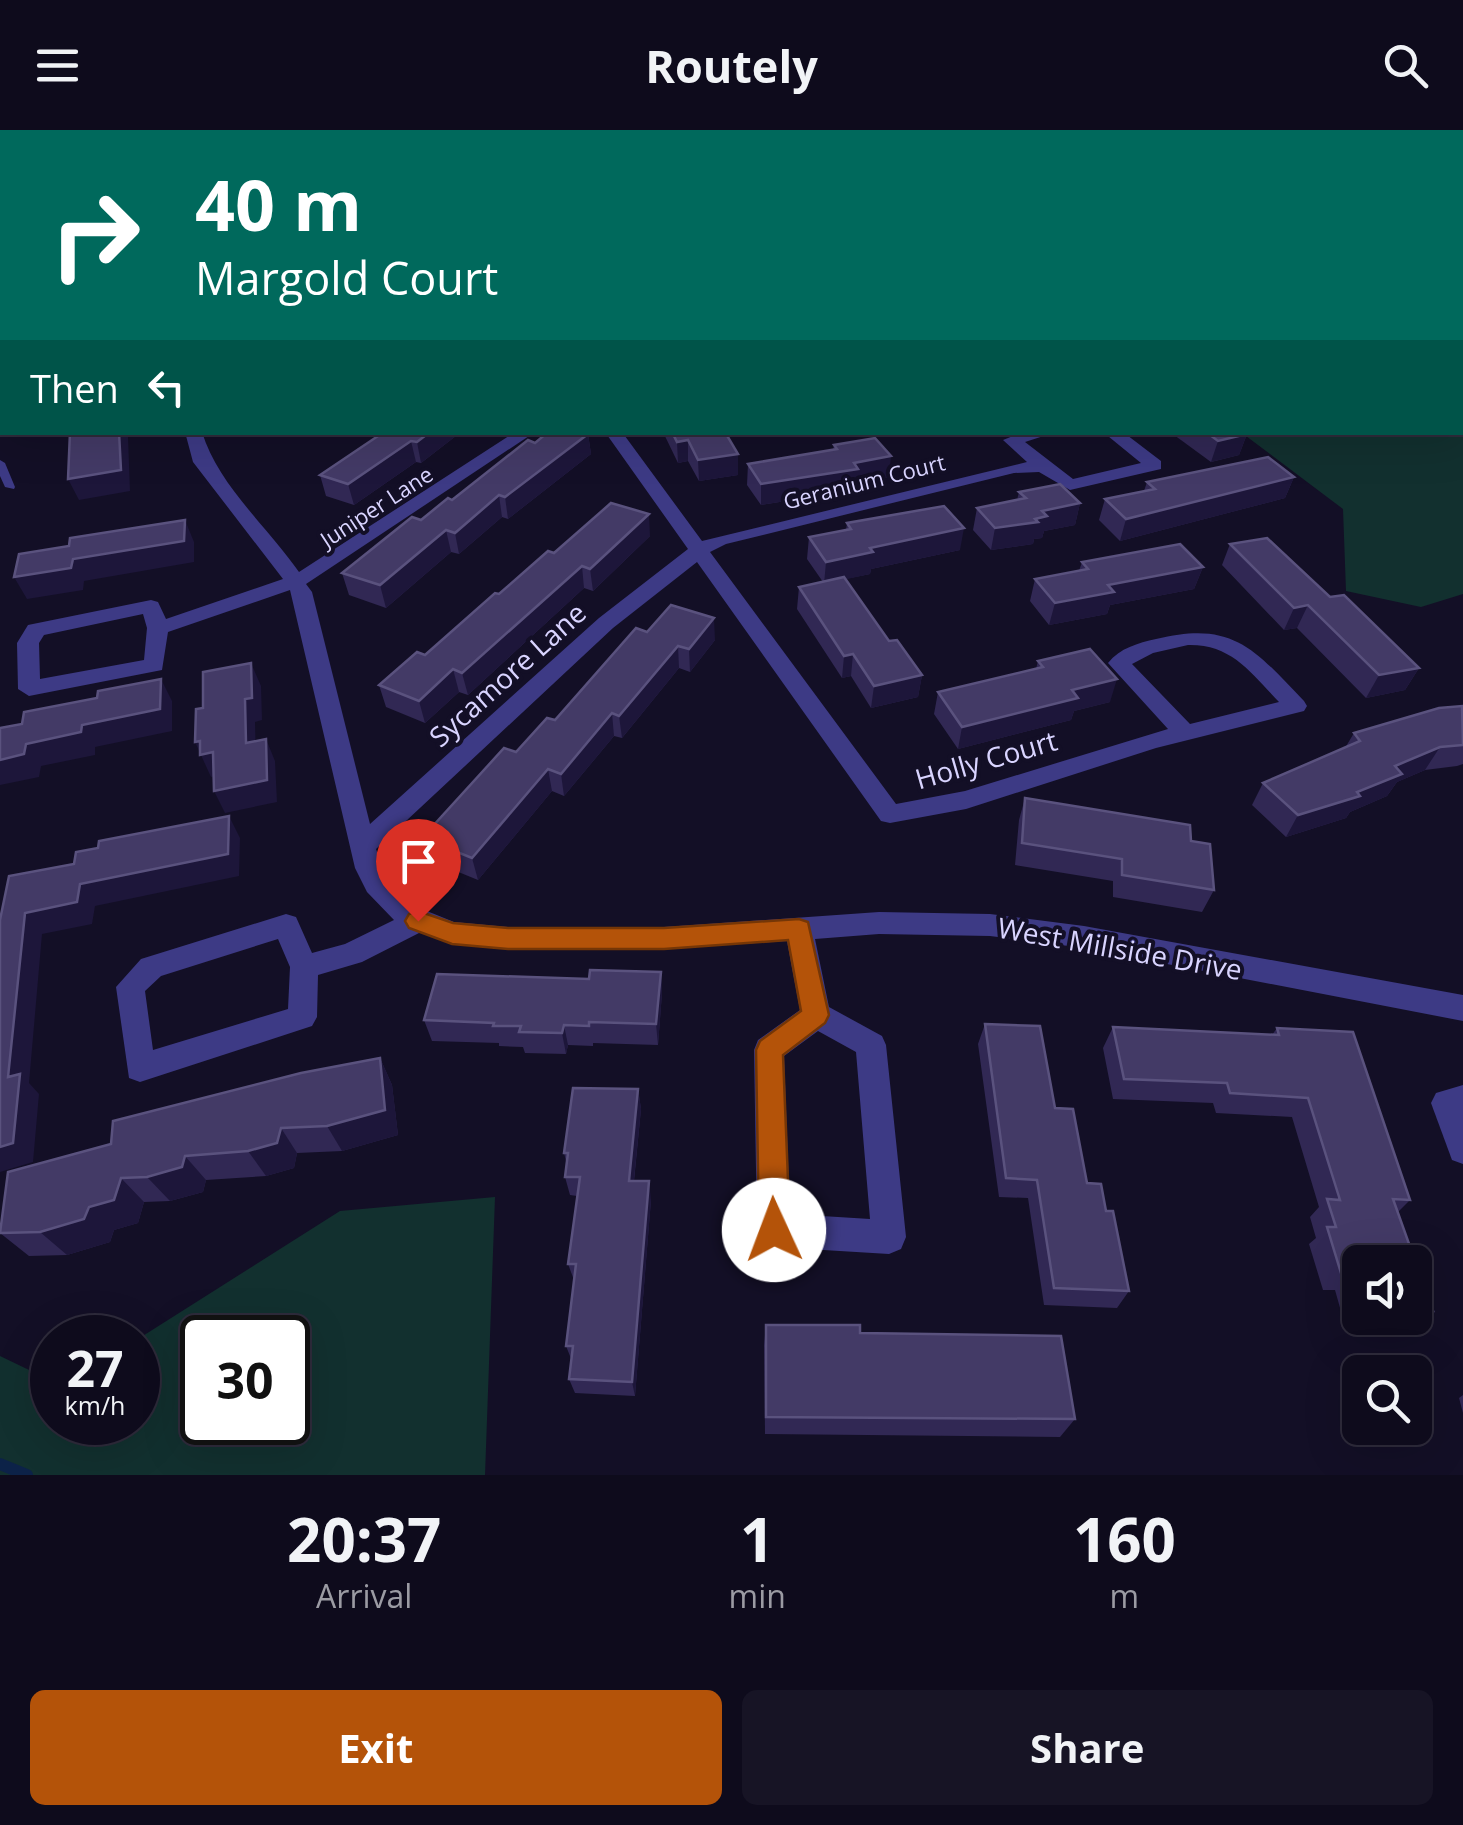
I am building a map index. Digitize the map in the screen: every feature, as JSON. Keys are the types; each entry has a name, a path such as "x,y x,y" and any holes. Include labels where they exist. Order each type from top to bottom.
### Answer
{"street":[{"path":"194,435 202,462 297,580 325,678 362,847 376,884 418,921 352,954 304,967"},
{"name":"Juniper Lane","path":"158,628 297,580 356,546 522,435"},
{"path":"615,435 698,552"},
{"path":"1034,435 1012,440 1044,467"},
{"name":"Geranium Court","path":"698,552 733,535 1000,470 1044,467 1070,485 1155,466 1116,435"},
{"name":"Holly Court","path":"698,552 890,814 929,810 1185,733 1296,706 1228,640 1211,635 1187,637 1130,653 1120,663 1185,733"},
{"name":"Sycamore Lane","path":"362,847 606,623 698,552"},
{"path":"151,606 158,628 154,665 29,689 28,643 36,630 151,606"},
{"name":"West Millside Drive","path":"418,921 452,934 508,938 664,938 879,923 1020,928 1463,1008"},
{"path":"286,924 304,967 302,1017 140,1068 130,986 151,967 286,924"},
{"path":"799,929 816,1015"},
{"path":"816,1015 872,1045 889,1237 774,1230 770,1050 816,1015"},
{"path":"1463,1099 1447,1102 1463,1149"}],"lane":[{"path":"0,463 10,488"}],"green space":[{"path":"1245,435 1463,435 1463,594 1421,607 1346,591 1343,509"},
{"path":"495,1197 485,1475 0,1475 0,1356 30,1370 30,1445 160,1445 160,1325 340,1211"}],"building":[{"path":"70,435 119,435 121,470 68,479"},
{"path":"380,435 426,435 348,484 320,475"},
{"path":"544,435 587,435 505,497 499,495 455,533 446,530 380,585 342,573 412,517 421,520 528,440 535,443"},
{"path":"674,435 727,435 738,454 698,460 688,440 677,442"},
{"path":"1210,435 1243,435 1218,441"},
{"path":"875,438 891,456 854,463 858,469 761,484 748,464 837,449 834,445"},
{"path":"1268,457 1294,477 1126,519 1105,499 1155,489 1147,482"},
{"path":"1060,484 1080,503 1042,511 1047,516 1035,519 1038,522 995,528 977,508 1026,498 1019,492"},
{"path":"611,503 649,514 590,569 582,566 462,673 453,669 419,701 379,685 417,652 425,655 495,593 499,594 548,551 554,553"},
{"path":"944,506 964,528 870,548 873,552 826,562 809,537 851,529 847,523"},
{"path":"185,520 184,541 73,559 71,568 14,577 19,554 69,546 70,538"},
{"path":"1267,538 1330,597 1344,595 1419,668 1379,675 1308,605 1294,608 1230,544"},
{"path":"1180,544 1203,567 1108,585 1114,592 1055,603 1035,579 1088,569 1082,562"},
{"path":"844,577 889,641 897,640 922,675 874,686 853,654 844,656 799,587"},
{"path":"671,605 714,618 689,649 678,646 619,716 612,713 561,774 548,769 472,858 422,838 504,748 516,752 547,718 555,720 636,628 647,632"},
{"path":"1090,649 1117,679 1072,690 1078,698 962,727 938,692 1043,667 1038,661"},
{"path":"251,663 252,698 245,699 246,743 266,739 267,780 214,791 213,752 200,755 200,741 195,742 196,709 203,708 203,672"},
{"path":"161,679 160,709 82,725 81,732 26,744 24,754 0,760 0,728 22,724 24,712 97,698 98,691"},
{"path":"1462,706 1463,745 1440,747 1395,766 1402,774 1357,792 1360,796 1298,815 1263,783 1360,741 1354,733 1439,708"},
{"path":"1025,798 1190,825 1191,841 1210,844 1214,890 1122,875 1122,859 1022,843"},
{"path":"229,816 228,854 80,884 77,902 25,913 8,1077 20,1074 13,1143 0,1147 0,920 9,876 74,864 76,852 98,848 99,841"},
{"path":"590,970 661,972 656,1024 589,1022 589,1026 564,1025 562,1033 519,1032 521,1026 493,1026 494,1023 424,1020 437,974 589,979"},
{"path":"985,1024 1040,1026 1055,1108 1073,1109 1087,1183 1101,1184 1106,1211 1113,1211 1129,1291 1054,1288 1037,1180 1006,1178"},
{"path":"1113,1027 1279,1035 1277,1028 1353,1032 1410,1200 1393,1199 1409,1245 1342,1245 1341,1273 1327,1227 1336,1227 1327,1199 1340,1200 1308,1098 1230,1093 1227,1083 1124,1079"},
{"path":"380,1058 385,1110 327,1126 281,1128 277,1143 248,1151 185,1156 182,1167 147,1177 121,1178 114,1200 89,1207 84,1219 40,1232 0,1233 8,1172 111,1144 113,1121 301,1073"},
{"path":"573,1088 638,1089 629,1181 649,1181 632,1382 569,1379 573,1346 566,1346 576,1264 568,1264 580,1177 565,1177 568,1153 564,1153"},
{"path":"766,1325 860,1325 860,1333 1061,1336 1075,1419 766,1417"}],"waterway":[{"path":"0,1464 27,1475"}],"route":[{"path":"418,921 452,934 538,939 664,938 799,929 816,1015 770,1050 774,1230"}]}
